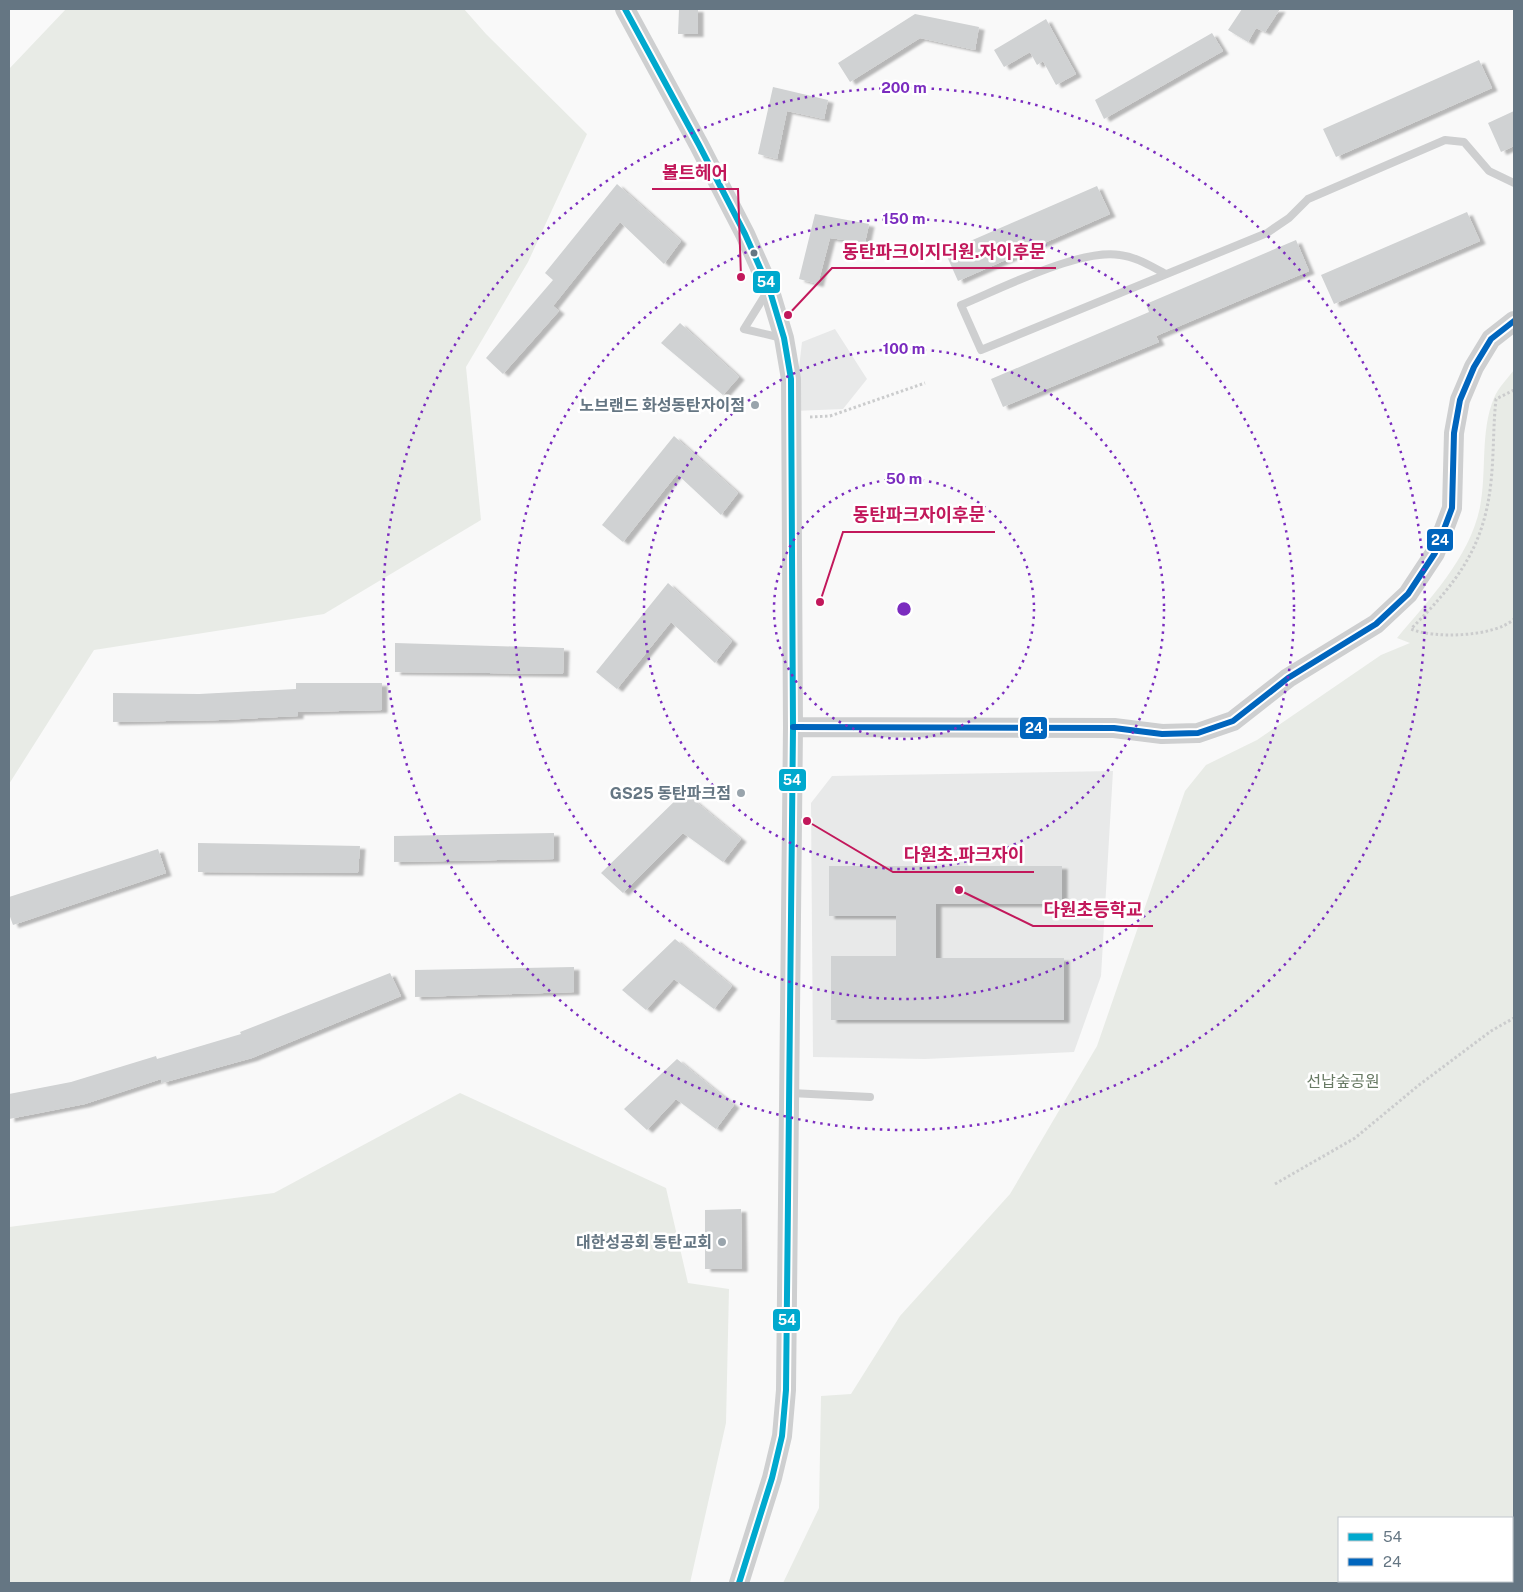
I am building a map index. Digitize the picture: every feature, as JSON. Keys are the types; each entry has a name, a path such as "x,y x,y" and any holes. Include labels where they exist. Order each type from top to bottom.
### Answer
{"street":[{"path":"625,9 716,177 770,288 784,338 791,379 794,727 786,1390 782,1436 772,1478 739,1583"},
{"path":"794,727 1114,728 1162,734 1198,733 1233,721 1288,678 1376,624 1408,594 1435,553 1452,508 1454,433 1460,400 1474,367 1491,339 1514,320"}],"lane":[{"path":"1166,274 1130,257 1097,254 1071,260 960,305 981,350 1267,233 1289,218 1308,200 1445,140 1464,142 1483,166 1514,182"},
{"path":"770,288 744,329 784,338"},
{"path":"789,1092 870,1097"}],"path":[{"path":"791,417 830,416 925,383"},
{"path":"1514,390 1496,398 1492,481 1486,517 1470,556 1447,592 1411,629 1433,633 1479,634 1509,624 1514,619"},
{"path":"1275,1184 1355,1138 1434,1075 1514,1018"}],"shaded area":[{"path":"835,329 867,379 843,409 794,411 802,342"},
{"path":"1113,771 1101,976 1074,1052 925,1059 813,1057 811,803 832,776"}],"green space":[{"path":"66,9 464,9 486,34 587,134 528,262 466,367 481,520 324,614 94,650 9,784 9,69"},
{"name":"선납숲공원","path":"1514,370 1514,1583 783,1583 819,1508 821,1396 851,1394 900,1316 1010,1194 1097,1046 1185,791 1206,765 1257,740 1381,655 1410,643 1397,638 1447,577 1458,560 1475,525 1482,493 1487,424 1496,394"},
{"path":"460,1093 666,1188 688,1283 729,1289 726,1423 690,1583 9,1583 9,1227 274,1193"}],"building":[{"path":"679,9 698,9 698,34 678,34"},
{"path":"1242,9 1280,9 1265,32 1256,28 1248,42 1228,30"},
{"path":"915,14 979,27 975,50 920,38 850,82 838,63"},
{"path":"1046,19 1076,74 1056,85 1043,61 1037,65 1030,52 1004,67 994,50"},
{"path":"1212,33 1223,51 1104,119 1095,100"},
{"path":"1479,60 1492,88 1336,157 1323,129"},
{"path":"773,87 828,100 824,119 787,111 777,159 758,154"},
{"path":"1514,111 1514,146 1501,152 1488,123"},
{"path":"617,184 681,241 664,264 620,222 553,306 559,311 503,374 486,358 553,280 545,273"},
{"path":"1097,186 1110,214 958,281 945,252"},
{"path":"1467,212 1480,241 1334,304 1321,275"},
{"path":"815,214 869,224 865,243 830,238 818,284 799,279"},
{"path":"1296,240 1309,271 1156,336 1159,342 1003,407 991,379 1149,312 1146,304"},
{"path":"680,323 739,377 723,395 661,343"},
{"path":"674,436 738,493 721,515 677,474 623,542 602,525"},
{"path":"668,583 732,641 715,663 671,622 617,689 596,672"},
{"path":"395,643 564,648 563,674 395,672"},
{"path":"296,683 382,683 382,710 298,712 298,716 220,720 113,722 113,693 199,694 296,689"},
{"path":"684,792 741,839 723,862 683,833 623,893 601,873"},
{"path":"554,833 554,859 394,862 394,836"},
{"path":"198,843 360,846 358,873 198,872"},
{"path":"158,849 166,873 13,925 9,914 9,897"},
{"path":"829,866 1062,866 1062,904 936,904 936,958 1064,958 1064,1020 831,1020 831,956 896,956 896,916 829,916"},
{"path":"675,939 732,986 714,1009 674,979 646,1010 622,990"},
{"path":"574,967 574,992 415,997 415,970"},
{"path":"390,973 401,996 252,1058 162,1083 161,1079 85,1104 9,1119 9,1094 71,1082 156,1056 157,1059 241,1034 240,1032"},
{"path":"677,1059 734,1105 716,1129 676,1099 647,1130 624,1109"},
{"path":"741,1209 742,1269 705,1269 705,1210"}],"transit line":[{"name":"54","path":"625,9 745,234 769,288 784,338 791,379 793,727 786,1390 782,1436 772,1478 739,1583"},
{"name":"24","path":"793,727 1114,728 1162,734 1198,733 1233,721 1288,678 1376,624 1408,594 1435,553 1452,508 1454,433 1460,400 1474,367 1491,339 1514,321"}],"place":[{"name":"볼트헤어","path":"741,277"},
{"name":"동탄파크이지더원.자이후문","path":"788,315"},
{"name":"노브랜드 화성동탄자이점","path":"755,405"},
{"name":"동탄파크자이후문","path":"820,602"},
{"name":"GS25 동탄파크점","path":"741,793"},
{"name":"다원초.파크자이","path":"807,821"},
{"name":"다원초등학교","path":"959,890"},
{"name":"대한성공회 동탄교회","path":"722,1242"}]}
